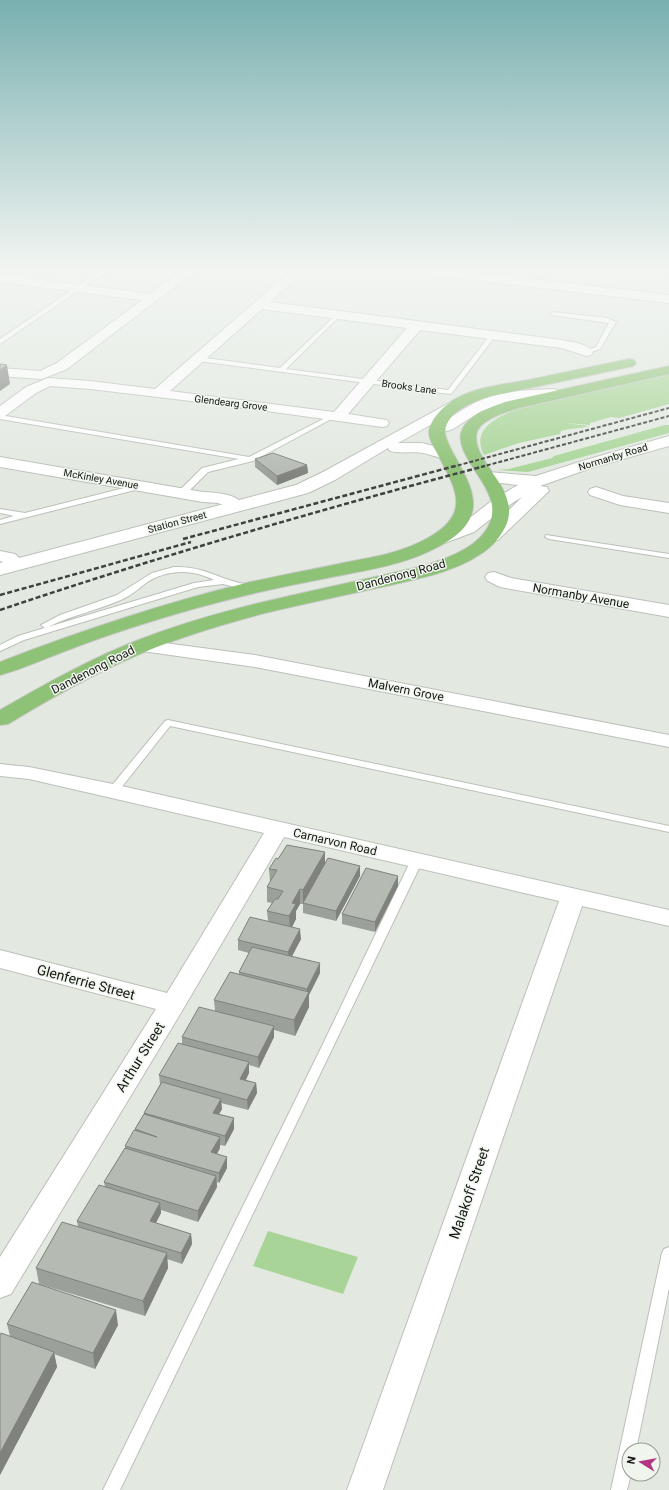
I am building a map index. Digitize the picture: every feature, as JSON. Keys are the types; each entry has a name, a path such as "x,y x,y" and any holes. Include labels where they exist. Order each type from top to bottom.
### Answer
{"highway":[{"path":"437,431 442,419 458,404 472,397 489,392 646,359"},
{"name":"Dandenong Road","path":"0,719 92,668 142,646 189,629 241,614 437,567 473,552 492,536 501,518 500,503 488,477 469,444 468,433 474,424 497,409 554,394 669,370"},
{"name":"Dandenong Road","path":"0,669 96,633 148,616 250,588 393,558 429,544 445,535 456,525 462,517 465,508 465,492 439,441 437,431"},
{"path":"48,651 82,662 92,668"}],"street":[{"path":"0,413 96,341"},
{"path":"158,394 219,341"},
{"path":"335,416 403,341"},
{"path":"538,341 566,344 586,352"},
{"name":"Glendearg Grove","path":"0,372 382,423"},
{"name":"Station Street","path":"350,465 437,431 475,409 498,400 521,394 554,394"},
{"name":"Station Street","path":"0,569 302,489 319,482 350,465 370,451 458,404"},
{"name":"Normanby Road","path":"429,544 468,528 500,503 537,481 585,465 669,441"},
{"path":"396,448 422,448 446,454"},
{"name":"McKinley Avenue","path":"0,462 203,497 229,508"},
{"name":"Normanby Road","path":"492,536 529,500 548,486 558,475"},
{"path":"488,477 537,481"},
{"path":"596,492 620,500 669,508"},
{"path":"0,556 9,558 17,564"},
{"name":"Normanby Avenue","path":"494,577 512,584 669,611"},
{"name":"Malvern Grove","path":"142,646 255,661 669,741"},
{"name":"Carnarvon Road","path":"3,771 29,773 669,918"},
{"name":"Arthur Street","path":"0,1284 173,1004 278,829"},
{"name":"Malakoff Street","path":"365,1490 573,896"},
{"name":"Glenferrie Street","path":"0,959 173,1004"}],"lane":[{"path":"281,370 312,341"},
{"name":"Brooks Lane","path":"368,381 450,392 489,341"},
{"path":"586,352 598,348 602,341"},
{"path":"198,359 368,381"},
{"path":"182,493 205,470 250,458 335,416"},
{"path":"0,417 250,458"},
{"path":"0,522 140,486"},
{"path":"0,511 27,516"},
{"path":"568,532 547,538 669,556"},
{"path":"0,648 69,614 124,595 153,576 176,569 195,570 214,576 223,581 250,588"},
{"path":"21,638 168,592 223,581"},
{"path":"113,792 168,723 669,829"},
{"path":"111,1490 329,1044 417,860"},
{"path":"619,1490 669,1253"}],"green space":[{"path":"669,374 669,404 619,418 611,417 590,423 590,425 565,423 589,426 564,430 561,431 560,434 519,443 484,455 481,446 483,432 493,421 507,413"},
{"path":"669,425 669,433 528,472 497,470 509,469 552,458 554,456"},
{"path":"268,1231 358,1257 343,1294 253,1266"}],"building":[{"path":"0,364 7,365 0,370"},
{"path":"273,453 307,465 277,476 255,459"},
{"path":"287,845 325,852 303,890 300,889 292,903 296,904 289,916 267,911 275,899 278,899 283,891 267,887 277,870 269,869"},
{"path":"328,858 360,866 336,911 303,903"},
{"path":"366,868 398,876 375,922 342,914"},
{"path":"250,917 300,929 288,952 238,940"},
{"path":"252,947 320,963 307,989 239,972"},
{"path":"230,972 309,992 294,1020 214,1000"},
{"path":"199,1007 274,1026 258,1057 182,1037"},
{"path":"178,1043 249,1062 240,1079 256,1083 247,1100 159,1075"},
{"path":"162,1082 221,1099 213,1113 234,1118 225,1136 144,1113"},
{"path":"144,1114 220,1137 211,1152 227,1157 219,1173 125,1146 134,1130 157,1137 135,1129"},
{"path":"125,1148 216,1176 198,1211 104,1182"},
{"path":"99,1185 160,1203 150,1221 191,1234 181,1253 77,1221"},
{"path":"62,1222 167,1253 143,1301 36,1268"},
{"path":"32,1282 116,1310 93,1353 7,1324"},
{"path":"1,1333 54,1352 0,1453 0,1335"}],"railway":[{"path":"452,467 669,408"},
{"path":"481,467 669,416"},
{"path":"183,539 455,466"},
{"path":"0,610 241,534 485,466"},
{"path":"0,595 191,542"}]}
